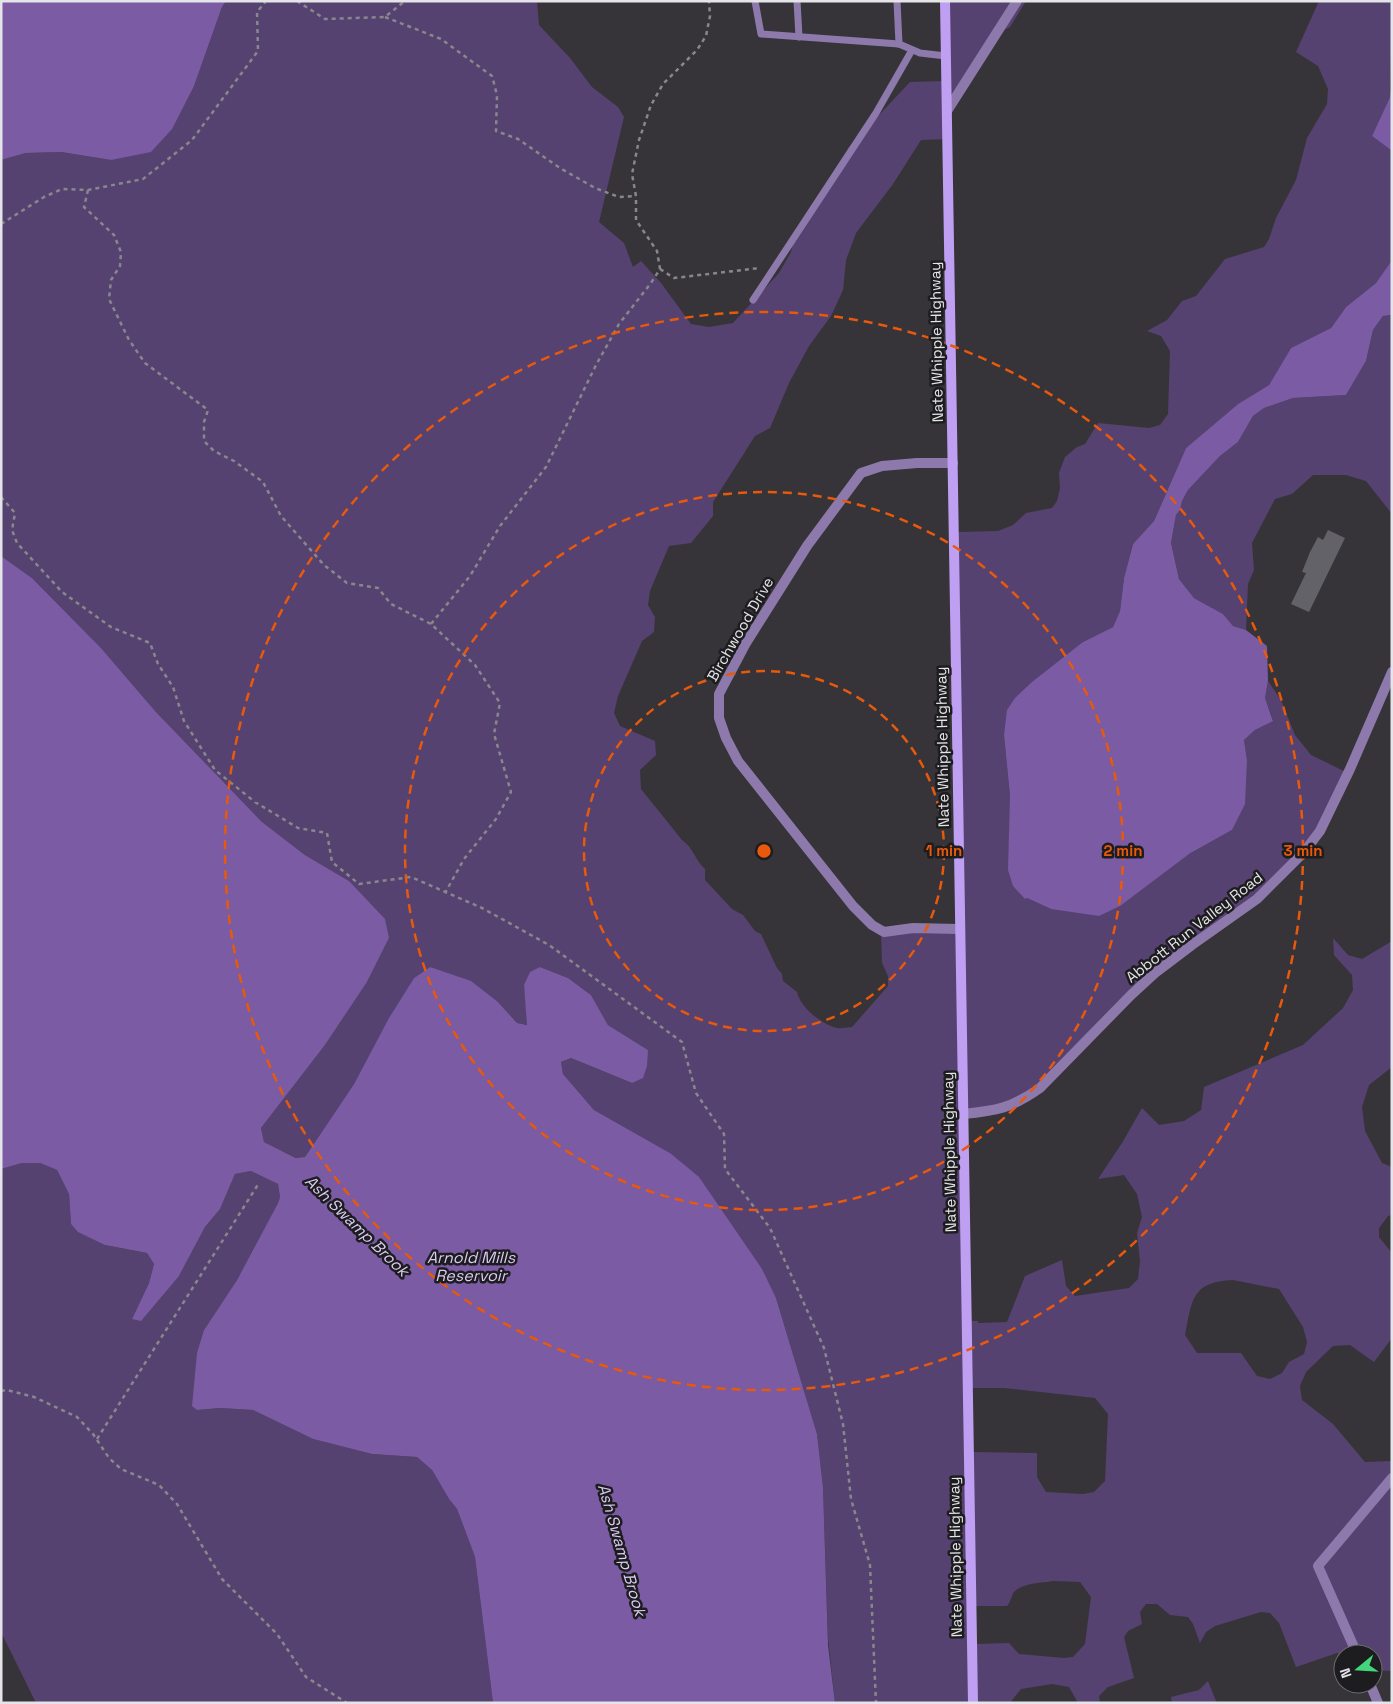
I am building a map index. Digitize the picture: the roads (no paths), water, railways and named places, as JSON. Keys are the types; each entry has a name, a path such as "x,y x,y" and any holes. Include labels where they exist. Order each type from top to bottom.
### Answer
{"main road":[{"name":"Nate Whipple Highway","path":"945,1 973,1703"}],"street":[{"path":"947,111 1017,1"},
{"name":"Birchwood Drive","path":"954,463 899,464 882,466 861,473 807,546 746,643 719,694 720,718 726,738 738,761 853,906 872,925 884,932 913,928 959,929"},
{"name":"Abbott Run Valley Road","path":"963,1114 991,1112 1024,1100 1040,1088 1155,973 1257,898 1280,877 1304,852 1320,831 1350,769 1392,672"},
{"path":"1353,1644 1318,1566 1392,1478"}],"lane":[{"path":"755,1 761,34 899,44 920,53 946,56"},
{"path":"797,1 798,37"},
{"path":"897,1 899,44"},
{"path":"752,300 876,113 912,50"}],"water":[{"path":"1,1 226,1 222,7 194,86 172,129 151,152 111,160 61,152 26,153 1,160"},
{"path":"1392,82 1392,151 1372,136 1390,97"},
{"path":"1392,260 1392,315 1383,316 1373,330 1366,361 1346,395 1293,398 1264,408 1253,416 1238,442 1220,456 1188,490 1176,515 1171,543 1179,579 1194,598 1223,614 1233,626 1246,630 1267,646 1268,681 1265,698 1273,721 1255,730 1244,740 1247,760 1245,804 1232,830 1189,854 1120,906 1099,916 1051,909 1027,898 1025,899 1013,886 1008,870 1010,796 1004,735 1007,710 1015,698 1032,682 1083,642 1113,627 1120,611 1124,578 1133,544 1154,521 1186,448 1238,404 1269,385 1291,348 1331,328 1346,307 1376,283"},
{"name":"Arnold Mills Reservoir","path":"1,556 32,578 101,648 156,712 262,822 305,855 349,881 385,919 389,938 367,982 325,1045 261,1128 264,1142 296,1158 305,1157 354,1084 389,1018 414,978 430,967 471,981 498,1002 517,1023 527,1025 524,985 530,972 540,967 568,978 591,995 608,1025 648,1050 647,1066 643,1078 632,1083 571,1058 561,1062 563,1074 594,1110 670,1153 699,1177 762,1269 776,1298 817,1434 823,1487 828,1645 835,1703 493,1703 475,1557 457,1509 432,1470 417,1457 372,1454 313,1439 253,1410 220,1408 197,1410 192,1406 197,1353 204,1330 237,1280 278,1203 280,1197 278,1184 251,1171 235,1174 220,1209 205,1227 179,1276 141,1321 132,1319 149,1283 154,1264 147,1253 105,1245 78,1232 71,1224 69,1194 57,1170 40,1163 22,1163 1,1169"}],"water label":[{"name":"Ash Swamp Brook","path":"357,1226"},
{"name":"Ash Swamp Brook","path":"622,1550"}]}
